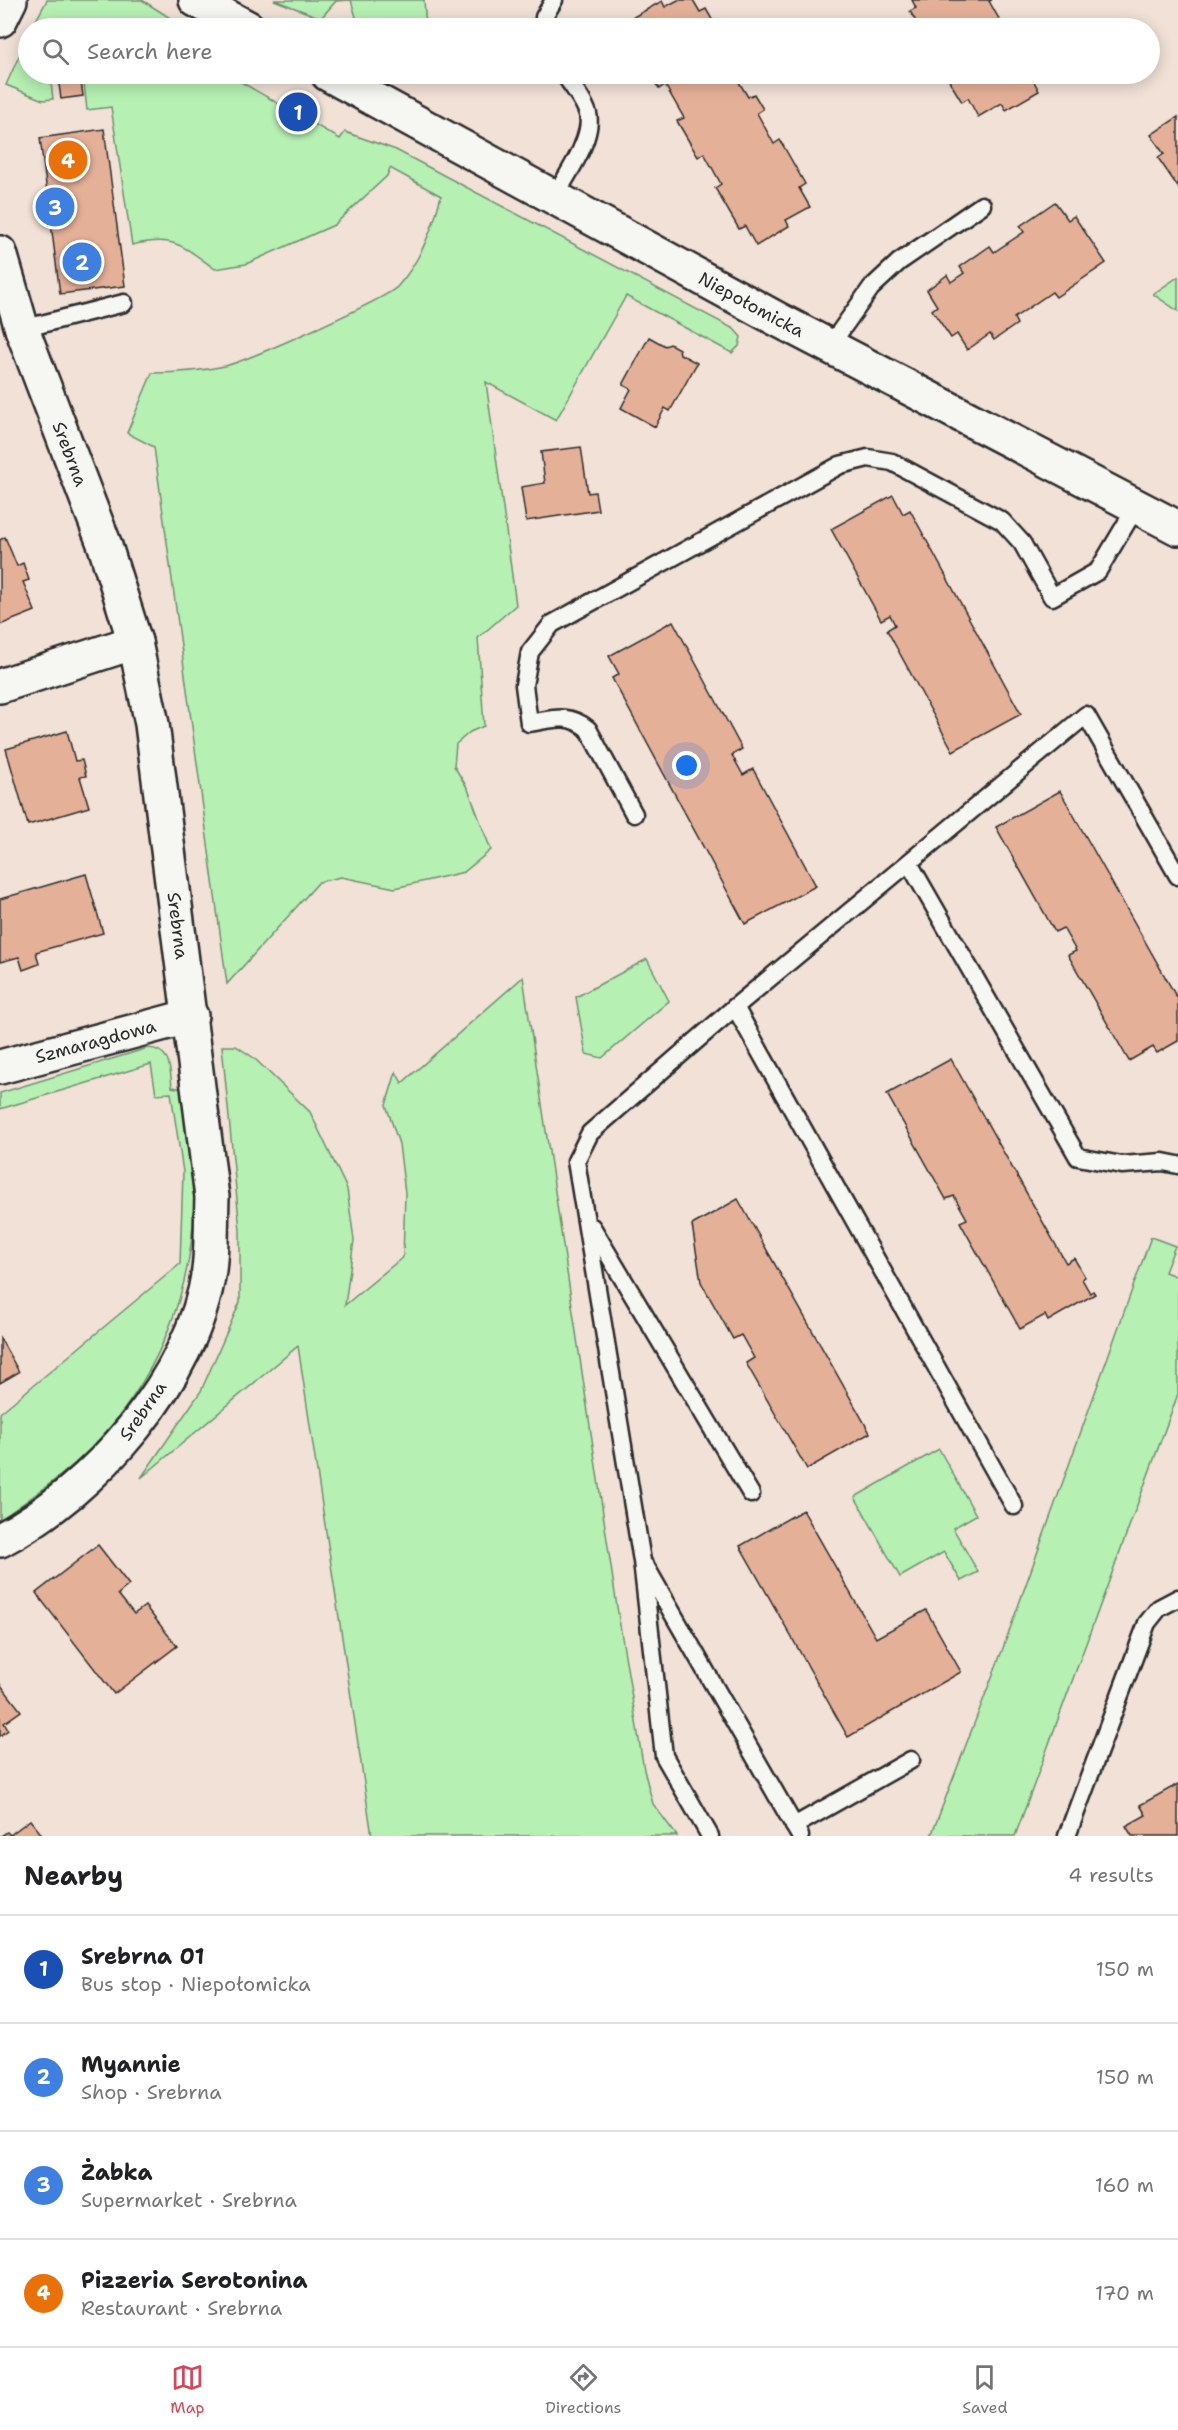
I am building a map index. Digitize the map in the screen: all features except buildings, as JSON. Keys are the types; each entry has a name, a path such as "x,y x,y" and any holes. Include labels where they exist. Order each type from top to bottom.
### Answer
{"street":[{"path":"0,20 10,0"},
{"path":"196,0 229,18"},
{"name":"Niepołomicka","path":"346,84 553,199 829,347 1178,528"},
{"name":"Srebrna","path":"0,253 11,333 105,546 135,642 152,724 191,1016 212,1197 208,1271 192,1329 159,1393 117,1448 49,1509 0,1540"},
{"path":"0,686 135,642"},
{"name":"Szmaragdowa","path":"0,1067 191,1016"}],"lane":[{"path":"544,18 554,0"},
{"path":"553,199 586,139 589,124 587,113 570,84"},
{"path":"829,347 870,288 892,268 982,205"},
{"path":"11,333 124,303"},
{"path":"634,814 588,729 577,720 563,718 530,723 524,685 530,652 552,624 840,465 868,458 892,462 1002,521 1022,543 1052,597 1098,571 1137,507"},
{"path":"710,1836 664,1756 642,1561 576,1161 586,1139 735,1007 1086,715 1178,876"},
{"path":"909,863 1078,1157 1122,1165 1163,1162 1178,1165"},
{"path":"735,1007 1014,1506"},
{"path":"587,1220 751,1494"},
{"path":"642,1561 797,1831 910,1760"},
{"path":"1067,1836 1147,1623 1159,1608 1178,1598"}],"green space":[{"path":"47,0 142,0 170,18 37,18"},
{"path":"274,0 351,0 336,1 321,18"},
{"path":"351,0 424,0 425,18 356,18"},
{"path":"18,58 18,84 51,84 53,99 43,100 6,85"},
{"path":"84,84 244,84 340,139 345,132 396,150 734,329 741,337 739,346 732,353 626,296 556,420 486,382 516,605 478,638 484,726 470,732 456,744 454,766 468,789 491,850 464,872 395,888 341,877 319,882 227,984 154,447 127,433 152,373 198,370 238,362 344,316 398,286 413,266 425,244 441,196 390,168 387,176 334,225 246,264 215,269 177,244 158,241 132,245 111,107 87,110"},
{"path":"1178,277 1178,311 1153,294"},
{"path":"647,959 669,1001 602,1058 586,1054 576,997"},
{"path":"523,977 617,1607 644,1770 653,1804 677,1836 372,1836 298,1346 141,1478 201,1391 240,1302 240,1230 222,1046 236,1046 254,1058 310,1112 347,1189 354,1240 345,1305 403,1257 405,1193 399,1144 386,1105 396,1072 402,1083"},
{"path":"148,1048 156,1049 165,1056 170,1067 172,1087 183,1089 190,1145 194,1202 192,1236 178,1303 151,1367 134,1396 113,1423 69,1468 0,1520 0,1413 180,1264 183,1172 171,1093 156,1094 151,1064 0,1109 0,1093"},
{"path":"1151,1237 1175,1246 1165,1272 1178,1277 1178,1394 1015,1836 931,1836 1002,1651"},
{"path":"939,1449 976,1515 953,1528 978,1572 961,1581 944,1552 900,1577 855,1497"}],"place":[{"name":"Srebrna 01","path":"298,112"},
{"name":"Pizzeria Serotonina","path":"68,160"},
{"name":"Żabka","path":"55,207"},
{"name":"Myannie","path":"82,262"}]}
